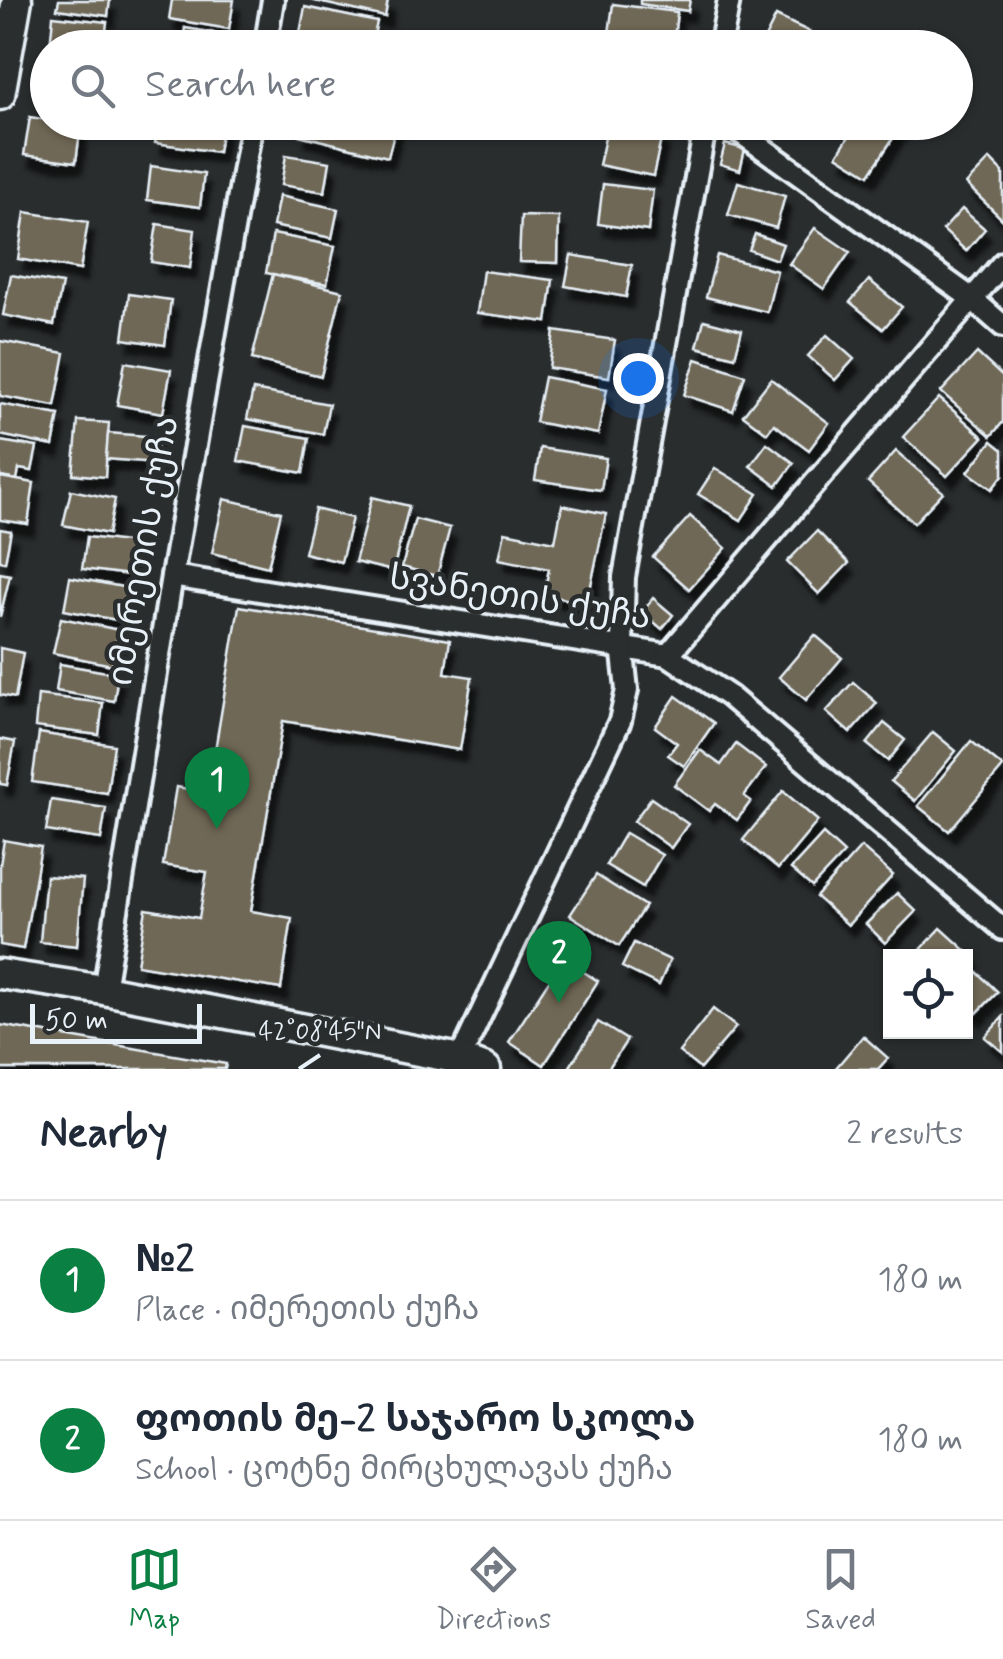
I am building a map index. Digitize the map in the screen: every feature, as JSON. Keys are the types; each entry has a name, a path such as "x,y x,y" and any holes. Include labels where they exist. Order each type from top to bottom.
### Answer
{"street":[{"path":"0,96 17,0"},
{"path":"268,30 273,0"},
{"path":"723,30 728,0"},
{"name":"იმერეთის ქუჩა","path":"104,990 249,140"},
{"path":"0,974 104,990 467,1066 620,721 627,690 622,645 624,577 703,140"},
{"path":"751,140 971,298 1003,326"},
{"path":"668,655 1003,263"},
{"name":"სვანეთის ქუჩა","path":"172,576 668,655 729,696 1003,929"}],"building":[{"path":"59,0 110,0 108,16 57,9"},
{"path":"172,0 234,0 229,29 169,19"},
{"path":"310,0 388,0 385,17"},
{"path":"640,0 690,0 688,11 640,4"},
{"path":"613,4 677,12 675,30 609,30"},
{"path":"305,7 377,22 375,30 301,30"},
{"path":"53,16 107,22 106,30 52,30"},
{"path":"776,16 806,30 769,30"},
{"path":"30,117 30,140 79,140 76,162 24,155"},
{"path":"155,140 220,140 218,152 155,143"},
{"path":"319,140 392,140 388,157"},
{"path":"604,140 661,140 653,176 599,165"},
{"path":"847,140 892,140 869,175 837,155"},
{"path":"725,144 745,149 740,170 720,164"},
{"path":"286,155 330,162 325,192 281,185"},
{"path":"990,159 1003,172 1003,220 966,184"},
{"path":"151,166 204,174 200,207 147,200"},
{"path":"738,182 785,196 776,228 728,215"},
{"path":"603,184 653,190 648,231 598,224"},
{"path":"279,196 338,209 332,238 273,226"},
{"path":"962,209 985,229 966,251 943,230"},
{"path":"25,212 88,222 80,270 18,259"},
{"path":"521,216 559,217 558,263 519,262"},
{"path":"157,224 195,230 190,268 151,262"},
{"path":"815,228 850,252 824,289 789,264"},
{"path":"273,234 335,246 327,284 266,273"},
{"path":"755,234 783,244 777,260 749,250"},
{"path":"571,255 632,265 626,297 565,286"},
{"path":"717,255 777,271 767,312 706,297"},
{"path":"483,271 553,280 547,322 477,313"},
{"path":"273,274 342,291 321,376 252,359"},
{"path":"11,275 62,284 54,325 3,315"},
{"path":"869,280 902,307 883,329 850,302"},
{"path":"129,294 171,300 165,345 123,339"},
{"path":"704,320 742,330 735,357 697,347"},
{"path":"554,331 615,340 609,377 549,368"},
{"path":"827,335 854,359 835,380 808,356"},
{"path":"0,341 65,353 55,406 0,396"},
{"path":"977,353 1003,377 1003,422 991,436 941,392"},
{"path":"696,359 745,375 733,411 684,395"},
{"path":"125,362 171,370 163,413 117,405"},
{"path":"544,377 607,389 598,434 535,422"},
{"path":"771,379 829,423 809,450 774,424 767,433 743,415"},
{"path":"253,390 329,404 323,434 247,419"},
{"path":"939,398 983,437 947,476 903,437"},
{"path":"0,404 59,415 53,446 0,435"},
{"path":"78,421 109,423 105,477 73,474"},
{"path":"245,426 309,438 303,473 238,461"},
{"path":"108,433 158,437 156,463 106,459"},
{"path":"0,441 37,447 32,471 19,469 17,480 0,477"},
{"path":"992,441 1003,450 1003,475 992,489 968,472"},
{"path":"767,443 794,463 777,486 750,466"},
{"path":"540,448 606,458 601,490 535,480"},
{"path":"896,451 943,492 914,523 868,482"},
{"path":"715,468 758,494 741,520 698,494"},
{"path":"0,477 34,483 28,524 0,520"},
{"path":"71,490 115,499 108,534 63,525"},
{"path":"372,497 409,506 393,571 355,562"},
{"path":"224,499 281,512 268,567 212,553"},
{"path":"562,505 606,514 587,604 544,594 549,569 499,559 505,532 555,542"},
{"path":"315,509 352,518 341,562 304,553"},
{"path":"690,516 726,548 689,589 653,557"},
{"path":"415,519 450,528 437,576 402,567"},
{"path":"0,529 11,531 5,562 0,561"},
{"path":"817,531 849,563 819,594 787,562"},
{"path":"87,537 135,543 130,575 82,569"},
{"path":"0,573 10,575 0,617"},
{"path":"70,577 128,588 122,621 64,610"},
{"path":"653,598 673,615 662,629 642,612"},
{"path":"239,606 450,640 445,673 472,677 460,750 283,721 251,911 292,918 281,989 137,965 146,909 199,918 207,872 163,865 176,787 208,792"},
{"path":"61,618 119,630 112,665 53,653"},
{"path":"815,635 842,658 806,700 779,677"},
{"path":"0,648 23,653 15,698 0,695"},
{"path":"60,664 118,674 114,701 56,691"},
{"path":"853,682 877,703 850,733 826,712"},
{"path":"38,695 103,703 99,735 35,727"},
{"path":"676,696 714,723 684,766 668,755 677,743 655,727"},
{"path":"884,723 905,740 888,761 867,744"},
{"path":"933,732 956,751 915,801 891,781"},
{"path":"39,733 114,745 107,793 32,782"},
{"path":"0,739 15,742 7,785 0,784"},
{"path":"971,741 1003,767 949,831 918,806"},
{"path":"736,744 766,767 744,796 751,801 737,820 715,804 709,811 674,785 700,750 721,765"},
{"path":"783,791 818,821 778,869 743,840"},
{"path":"651,798 688,824 671,848 634,821"},
{"path":"51,800 106,808 101,839 46,831"},
{"path":"625,833 662,855 643,887 606,865"},
{"path":"823,834 844,853 812,887 791,869"},
{"path":"4,840 41,847 23,949 0,945 0,865"},
{"path":"861,847 893,875 848,925 816,897"},
{"path":"596,875 645,906 619,946 570,915"},
{"path":"46,876 83,879 77,946 40,942"},
{"path":"897,893 916,911 885,943 866,924"},
{"path":"941,928 964,949 922,949"},
{"path":"634,943 670,960 659,985 622,967"},
{"path":"563,959 598,981 544,1065 509,1042"},
{"path":"977,972 998,992 975,1015 973,1013 973,976"},
{"path":"713,1009 736,1027 700,1069 679,1052"},
{"path":"1003,1017 1003,1052 985,1037"},
{"path":"598,1022 627,1040 608,1069 569,1068"},
{"path":"0,1025 226,1064 225,1069 0,1069"},
{"path":"863,1036 888,1058 878,1069 835,1069"}],"place":[{"name":"№2","path":"217,829"},
{"name":"ფოთის მე-2 საჯარო სკოლა","path":"559,1003"}]}
